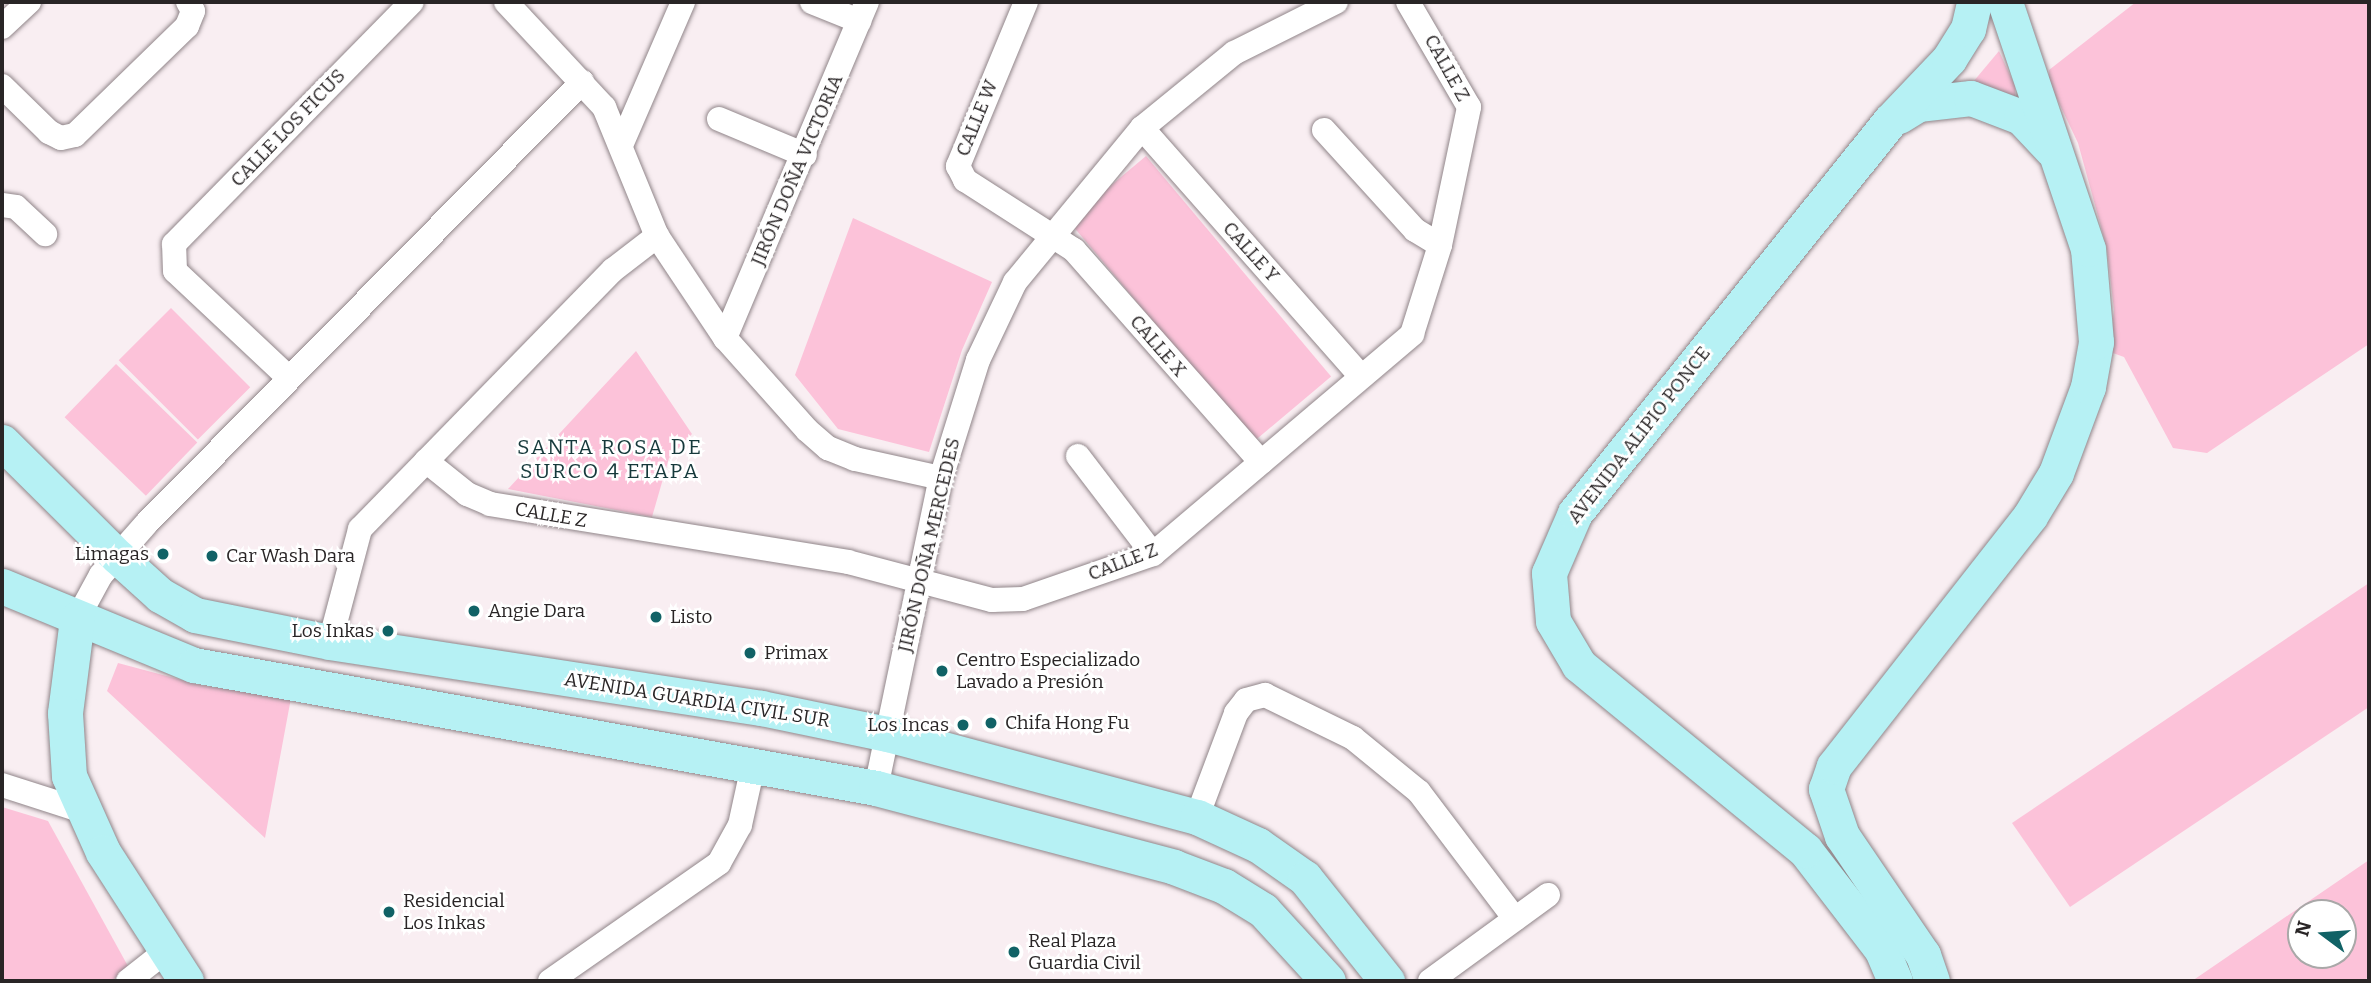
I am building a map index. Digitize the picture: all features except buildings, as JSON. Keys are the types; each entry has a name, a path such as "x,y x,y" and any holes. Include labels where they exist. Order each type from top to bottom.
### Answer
{"main road":[{"name":"AVENIDA ALIPIO PONCE","path":"1895,981 1882,950 1842,894 1762,811 1579,666 1553,621 1549,573 1575,513 1890,121 1949,59 1968,29 1974,2"},
{"path":"1762,811 1793,812 1808,802 1833,766 2030,516 2067,448 2088,387 2096,342 2096,294 2062,160 2005,2"},
{"path":"1890,121 1918,104 1971,98 2021,117 2062,160"},
{"name":"AVENIDA GUARDIA CIVIL SUR","path":"2,442 160,595 195,615 330,642 761,708 887,734 1197,817 1258,845 1305,878 1387,981"},
{"path":"2,586 194,665 876,788 1198,874 1263,910 1328,981"},
{"path":"77,619 64,747 80,810 186,981"},
{"path":"532,727 541,674"},
{"path":"753,766 761,708"},
{"path":"1833,766 1826,789 1842,836 1923,954 1932,981"}],"street":[{"path":"2,86 49,132 61,138 75,135 187,26 193,10 188,2"},
{"name":"CALLE LOS FICUS","path":"289,378 175,271 170,258 174,244 412,2"},
{"path":"506,2 582,82 622,143 657,236 725,338 828,448 941,478"},
{"path":"622,143 683,2"},
{"path":"812,2 863,11"},
{"name":"JIRÓN DOÑA MERCEDES","path":"876,788 941,478 978,360 1015,282 1052,233 1142,128 1234,53 1336,2"},
{"name":"CALLE Z","path":"426,461 467,494 490,504 848,562 1007,602 1153,554 1412,334 1440,245 1469,107 1408,2"},
{"name":"CALLE W","path":"1029,5 958,166 965,180 1052,233"},
{"name":"JIRÓN DOÑA VICTORIA","path":"725,338 805,155 863,11"},
{"path":"77,619 118,557 289,378 582,82"},
{"path":"719,118 805,155"},
{"name":"CALLE Y","path":"1142,128 1361,376"},
{"path":"1324,131 1415,230 1440,245"},
{"path":"2,205 16,207 45,234"},
{"name":"CALLE X","path":"1052,233 1074,250 1261,462"},
{"path":"330,642 359,529 613,270 657,236"},
{"path":"1078,456 1153,554"},
{"path":"1197,817 1236,713 1246,700 1265,695 1353,738 1419,792 1515,919"},
{"path":"550,981 719,863 740,825 753,766"},
{"path":"2,785 80,810"},
{"path":"1430,981 1548,895"},
{"path":"128,981 166,951"}],"shaded area":[{"path":"2136,2 2369,2 2369,344 2207,453 2173,448 2124,357 2110,352 2114,310 2107,249 2078,143 2049,82 2049,70"},
{"path":"1999,51 2015,86 2015,100 1973,82"},
{"path":"1146,156 1331,377 1254,442 1069,221"},
{"path":"853,218 992,282 962,350 929,452 838,429 795,375"},
{"path":"171,308 250,387 198,440 119,360"},
{"path":"636,351 692,434 669,458 652,517 508,489"},
{"path":"116,364 197,442 146,496 65,417"},
{"path":"2369,583 2369,707 2070,907 2012,823"},
{"path":"118,663 204,686 291,698 265,838 107,691"},
{"path":"2,807 48,821 129,968 111,981 2,981"},
{"path":"2369,860 2369,977 2363,981 2192,981 2287,916 2287,969 2357,969 2357,899 2312,899"}],"place":[{"name":"Limagas","path":"163,554"},
{"name":"Car Wash Dara","path":"212,556"},
{"name":"Angie Dara","path":"474,611"},
{"name":"Listo","path":"656,617"},
{"name":"Los Inkas","path":"388,631"},
{"name":"Primax","path":"750,653"},
{"name":"Centro Especializado Lavado a Presión","path":"942,671"},
{"name":"Chifa Hong Fu","path":"991,723"},
{"name":"Los Incas","path":"963,725"},
{"name":"Residencial Los Inkas","path":"389,912"},
{"name":"Real Plaza Guardia Civil","path":"1014,952"}],"district":[{"name":"SANTA ROSA DE SURCO 4 ETAPA","path":"610,459"}]}
